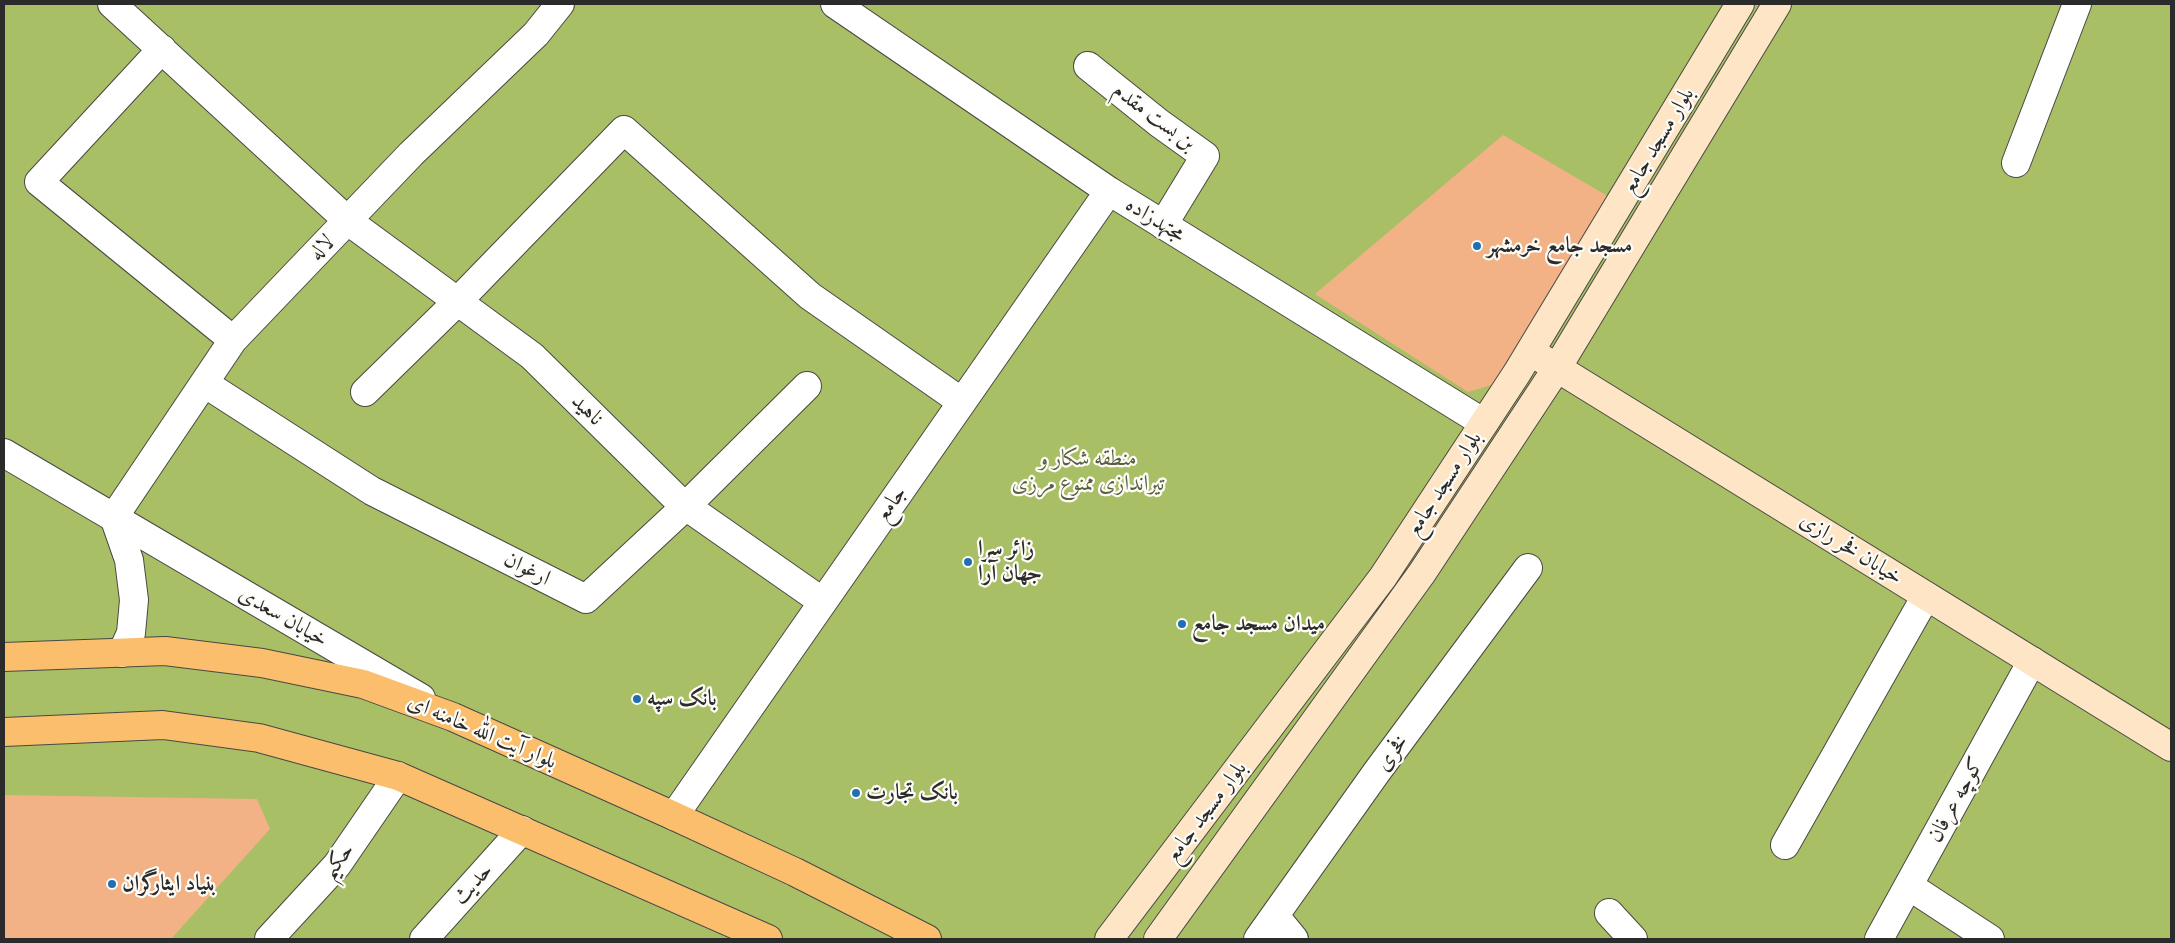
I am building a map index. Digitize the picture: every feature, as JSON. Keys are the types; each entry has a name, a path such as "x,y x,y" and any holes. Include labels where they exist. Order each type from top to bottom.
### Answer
{"main road":[{"name":"بلوار مسجد جامع","path":"1109,939 1383,577 1530,352 1740,4"},
{"name":"بلوار مسجد جامع","path":"1158,939 1422,573 1557,368 1777,4"},
{"name":"خیابان فخر رازی","path":"1530,352 2171,747"},
{"name":"بلوار آیت الله خامنه ای","path":"4,656 165,651 262,663 363,684 453,717 674,816 795,872 927,939"},
{"path":"4,732 163,725 259,738 398,776 768,939"}],"street":[{"name":"ناهید","path":"112,4 348,220 532,356 686,506 823,602"},
{"name":"لاله","path":"114,517 233,340 411,154 536,34 560,4"},
{"name":"مجتهدزاده","path":"835,4 1109,191 1484,423"},
{"path":"2016,163 2077,4"},
{"path":"162,49 39,182 233,340"},
{"name":"بن بست مقدم","path":"1088,66 1159,123 1205,156 1163,225"},
{"path":"365,392 458,301 624,130 810,296 962,402"},
{"name":"جامع","path":"674,816 1109,191"},
{"name":"ارغوان","path":"204,383 372,491 586,599 686,506 807,386"},
{"name":"خیابان سعدی","path":"4,453 453,717"},
{"path":"114,517 129,560 134,600 131,633 122,653"},
{"name":"فخری","path":"1258,939 1276,917 1376,773 1528,568"},
{"path":"1785,845 1926,596"},
{"name":"کوچه عرفان","path":"1879,939 2032,661"},
{"name":"حکیم","path":"269,939 337,865 398,776"},
{"name":"حدیث","path":"424,939 522,830"},
{"path":"1909,886 1990,939"},
{"path":"1609,912 1633,939"},
{"path":"1276,917 1294,939"}],"green space":[{"name":"منطقه شکار و تیراندازی ممنوع مرزی","path":"4,4 2171,4 2171,939 4,939"}],"building":[{"name":"مسجد جامع خرمشهر","path":"1503,135 1611,198 1498,383 1468,392 1315,294"},
{"name":"بنیاد ایثارگران","path":"4,795 257,799 270,829 171,939 4,939"}],"place":[{"name":"مسجد جامع خرمشهر","path":"1477,246"},
{"name":"زائر سرا جهان آرا","path":"968,562"},
{"name":"میدان مسجد جامع","path":"1182,624"},
{"name":"بانک سپه","path":"637,699"},
{"name":"بانک تجارت","path":"856,793"},
{"name":"بنیاد ایثارگران","path":"112,884"}]}
